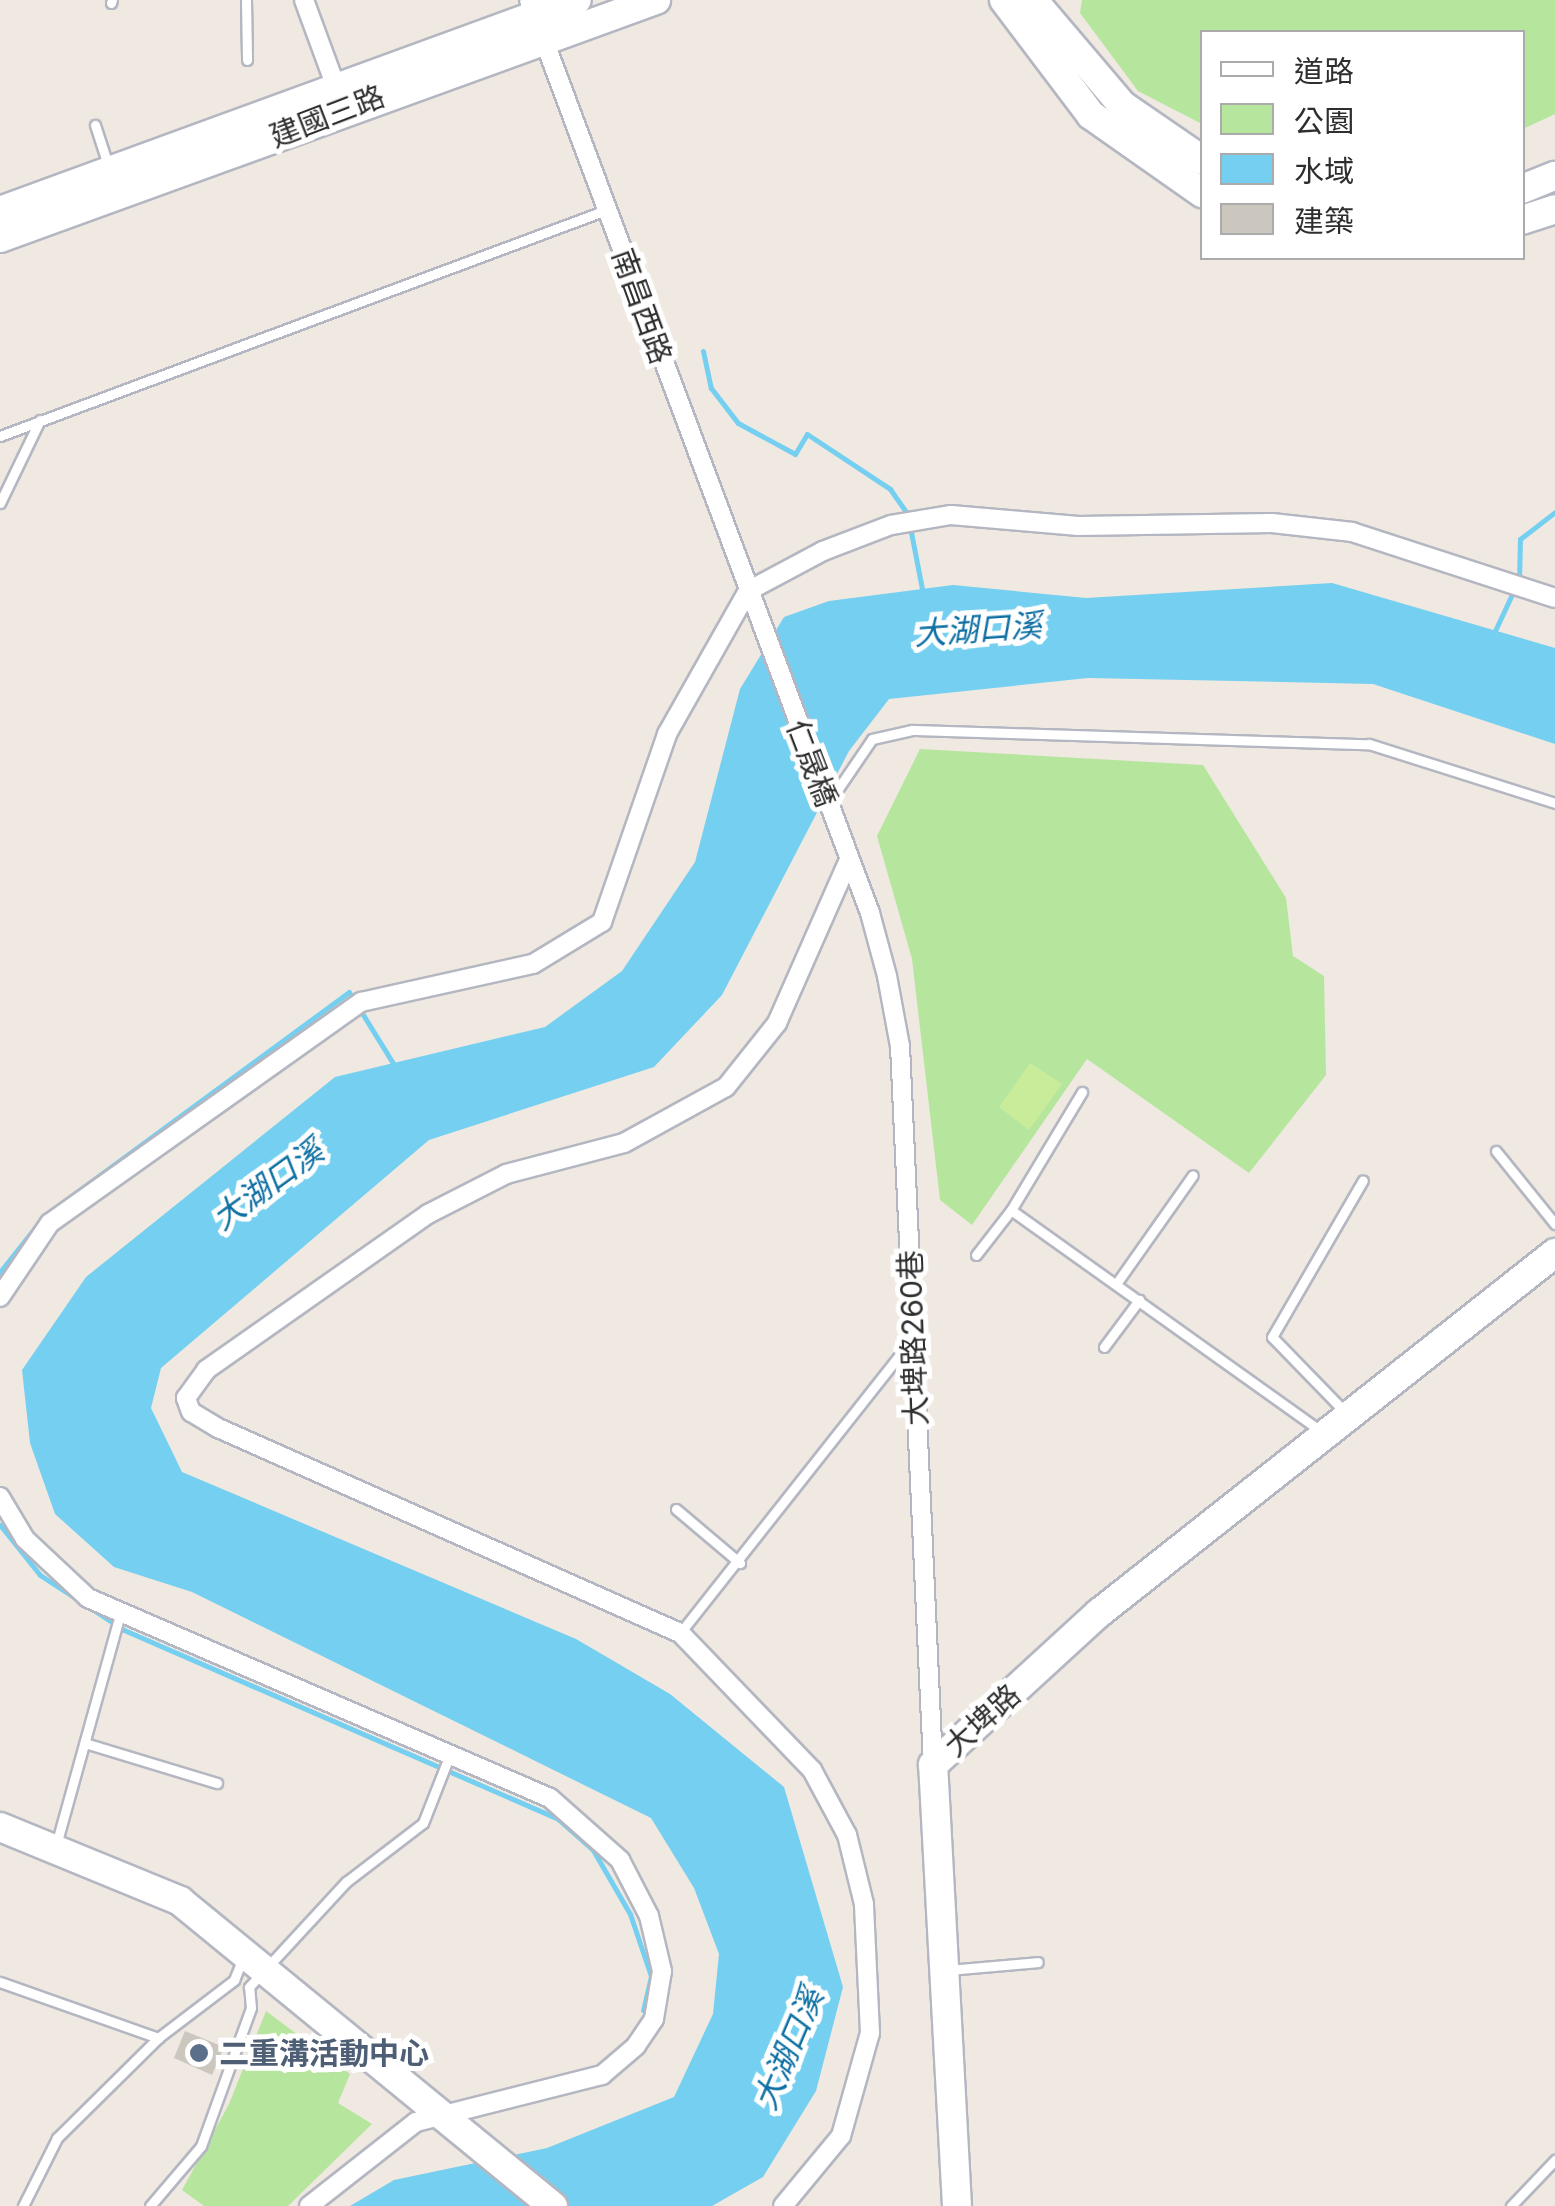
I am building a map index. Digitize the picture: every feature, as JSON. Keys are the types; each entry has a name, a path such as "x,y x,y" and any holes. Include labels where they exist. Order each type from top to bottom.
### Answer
{"street":[{"path":"304,0 340,98"},
{"name":"建國三路","path":"0,238 577,0"},
{"name":"建國三路","path":"535,17 656,0"},
{"path":"1010,3 1122,105 1200,159"},
{"path":"1010,3 1091,115 1200,191"},
{"name":"南昌西路","path":"535,17 755,612"},
{"name":"建國三路","path":"0,211 110,170 340,98"},
{"path":"1525,188 1555,176"},
{"path":"1525,219 1555,209"},
{"path":"0,1297 50,1223 361,1002 533,964 602,922 667,734 748,591 891,525 951,516 1352,532 1555,598"},
{"name":"仁晟橋","path":"755,612 870,913"},
{"path":"782,2206 841,2136 870,2034 864,1904 847,1834 812,1770 680,1633 218,1428 191,1412 186,1398 206,1370 428,1214 506,1174 624,1142 726,1088 776,1023 849,860"},
{"name":"大埤路260巷","path":"870,913 900,1046 933,1765"},
{"name":"大埤路","path":"957,2206 933,1765 1099,1614 1555,1254"},
{"path":"0,1497 61,1579 120,1614 550,1798 620,1860 650,1916 662,1971 654,2019 602,2075 452,2124 416,2122 309,2206"},
{"path":"0,1828 180,1901 253,1970 554,2206"}],"lane":[{"path":"246,0 247,60"},
{"path":"95,124 110,170"},
{"path":"0,436 606,210"},
{"path":"0,503 40,420"},
{"path":"827,804 872,739 912,730 1369,744 1555,803"},
{"path":"976,1255 1011,1210 1082,1092"},
{"path":"1496,1151 1555,1224"},
{"path":"1116,1284 1193,1176"},
{"path":"1351,1418 1272,1337 1363,1180"},
{"path":"1011,1210 1328,1437"},
{"path":"1104,1348 1139,1300"},
{"path":"680,1633 740,1563 914,1337"},
{"path":"676,1509 740,1563"},
{"path":"56,1848 120,1614"},
{"path":"85,1743 217,1783"},
{"path":"23,2206 57,2138 158,2038 253,1970 346,1882 424,1823 450,1754"},
{"path":"944,1970 1038,1962"},
{"path":"234,1980 253,1970"},
{"path":"150,2206 201,2146 251,2008 253,1970"},
{"path":"0,1982 158,2038"},
{"path":"1511,2206 1555,2160"}],"green space":[{"path":"1082,0 1555,0 1555,114 1525,128 1525,30 1200,30 1200,123 1138,91 1080,13"},
{"path":"920,749 1203,765 1286,898 1293,956 1324,976 1326,1075 1249,1173 1087,1059 972,1225 940,1200 912,959 877,836"},
{"path":"1030,1063 1062,1084 1029,1130 999,1107"},
{"path":"266,2011 350,2074 338,2103 372,2124 288,2206 204,2206 182,2190 229,2104"}],"water":[{"name":"大湖口溪","path":"1332,583 1555,648 1555,744 1373,684 1088,678 889,699 849,751 722,995 654,1067 429,1140 161,1368 151,1408 182,1472 576,1639 670,1694 784,1787 843,1987 816,2091 763,2177 712,2206 350,2206 394,2180 547,2148 674,2097 713,2014 719,1954 694,1888 651,1818 192,1592 114,1567 55,1514 30,1443 22,1370 86,1277 335,1077 545,1027 622,971 695,862 740,689 784,617 829,601 953,585 1086,598"}],"building":[{"name":"二重溝活動中心","path":"185,2031 224,2047 212,2075 174,2058"}],"waterway":[{"path":"703,351 711,388 738,423 795,454 807,434 890,489 909,516"},
{"path":"1519,580 1520,539 1555,512"},
{"path":"910,527 923,594"},
{"path":"1493,635 1514,590"},
{"path":"0,1272 44,1216 349,992 394,1065"},
{"path":"0,1525 40,1575 124,1630 558,1819 593,1850 630,1914 651,1976 643,2010"}],"place":[{"name":"二重溝活動中心","path":"199,2053"}]}
